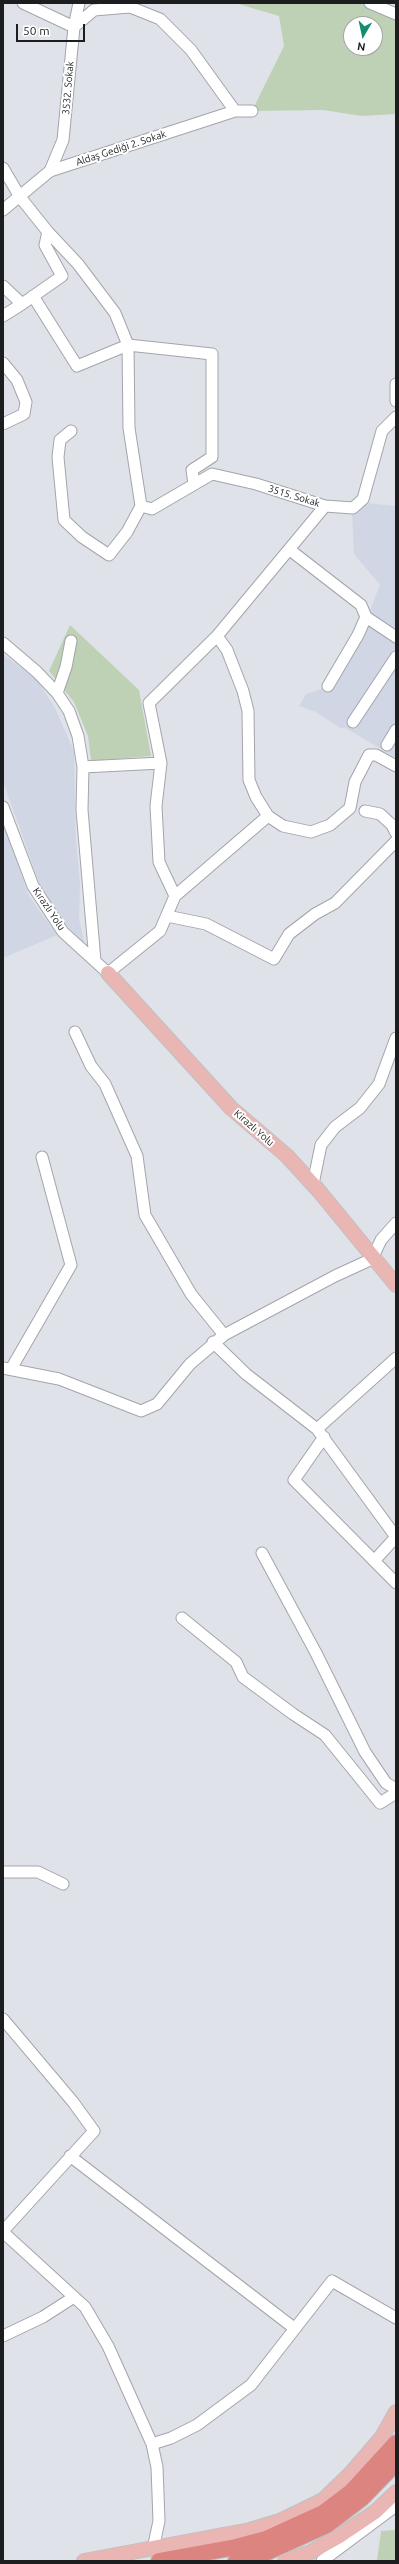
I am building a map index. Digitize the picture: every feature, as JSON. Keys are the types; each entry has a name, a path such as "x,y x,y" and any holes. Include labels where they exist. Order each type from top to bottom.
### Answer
{"highway":[{"path":"352,2491 396,2431"},
{"path":"156,2555 236,2547 266,2538 323,2513 352,2491 396,2443"},
{"path":"327,2525 362,2498 396,2463"},
{"path":"236,2561 263,2554 327,2525 363,2504 396,2473"}],"main road":[{"name":"Kirazlı Yolu","path":"108,973 231,1108 287,1156 313,1184 372,1259 396,1285"},
{"path":"84,2561 156,2555 280,2521 323,2500 351,2473 382,2437 396,2412"},
{"path":"285,2561 310,2552 338,2537 375,2512 396,2492"}],"street":[{"path":"23,3 74,27 94,10 130,7 160,19 191,50 235,111"},
{"name":"3532. Sokak","path":"50,171 63,140 74,27 79,3"},
{"path":"370,3 396,14"},
{"name":"Aldaş Gediği 2. Sokak","path":"3,210 20,198 50,171 235,111 252,112"},
{"path":"3,168 20,198 48,232 78,264 115,312 128,345 129,428 141,506 127,532 109,556 82,537 64,520 58,457 60,440 71,431"},
{"path":"3,316 62,276 44,245 48,232"},
{"path":"3,286 22,304"},
{"path":"33,296 77,366 128,345 212,354 212,457 192,470 194,484"},
{"path":"3,363 17,380 26,402 24,414 3,424"},
{"path":"396,384 396,401"},
{"name":"3515. Sokak","path":"141,506 152,509 212,474 325,506 353,508 364,499 382,430 396,417"},
{"path":"175,896 159,862 156,806 161,762 149,703 217,636 325,506"},
{"path":"290,550 360,605 366,617 396,638"},
{"path":"328,686 358,635 366,617"},
{"path":"217,636 229,656 243,691 248,711 249,780 256,797 268,816 283,826 311,832 330,825 350,808 355,782 369,755 376,755 396,766"},
{"path":"57,693 66,668 70,641"},
{"path":"3,643 37,672 57,693 69,711 78,736 83,767 82,810 95,961"},
{"path":"353,722 396,657"},
{"path":"387,745 396,730"},
{"path":"83,767 161,762"},
{"name":"Kırazlı Yolu","path":"3,807 33,886 63,932 108,973"},
{"path":"365,811 380,814 392,825 396,833"},
{"path":"108,973 160,931 175,896 268,816"},
{"path":"167,916 206,924 274,959 289,934 315,914 335,903 396,841"},
{"path":"75,1032 91,1066 105,1084 137,1156 145,1216 191,1294 224,1334"},
{"path":"313,1184 321,1145 336,1127 360,1108 379,1084 396,1038"},
{"path":"42,1157 71,1265 7,1369 59,1379 141,1411 157,1404 190,1364 213,1342 224,1334 335,1276 372,1259 381,1240 396,1223"},
{"path":"213,1342 246,1374 320,1433 396,1537 374,1561"},
{"path":"396,1358 320,1433 294,1480 396,1583"},
{"path":"262,1553 316,1653 365,1752 386,1783 396,1789"},
{"path":"182,1618 236,1662 243,1677 293,1714 325,1735 380,1803 396,1793"},
{"path":"3,1872 38,1872 63,1884"},
{"path":"3,2019 73,2102 94,2131 3,2232 85,2307 108,2346 152,2444 157,2467 160,2521 156,2555"},
{"path":"70,2156 294,2328"},
{"path":"152,2444 171,2438 197,2425 251,2385 332,2280 396,2318"},
{"path":"3,2336 43,2317 74,2297"},
{"path":"322,2561 396,2506"}],"shaded area":[{"path":"366,503 396,506 396,635 369,613 380,585 354,554 352,512"},
{"path":"366,617 396,637 396,758 344,727 342,729 316,712 299,706 306,694 329,686"},
{"path":"3,654 37,680 55,708 74,751 76,841 80,883 79,919 85,945 52,909 42,891 3,781"},
{"path":"3,822 29,896 57,935 3,958"}],"green space":[{"path":"235,3 370,3 396,14 396,114 362,116 323,110 252,111 284,46 279,16"},
{"path":"70,625 139,690 151,756 91,761 88,736 74,702 49,671"},
{"path":"396,2530 396,2561 377,2561 381,2531"}]}
